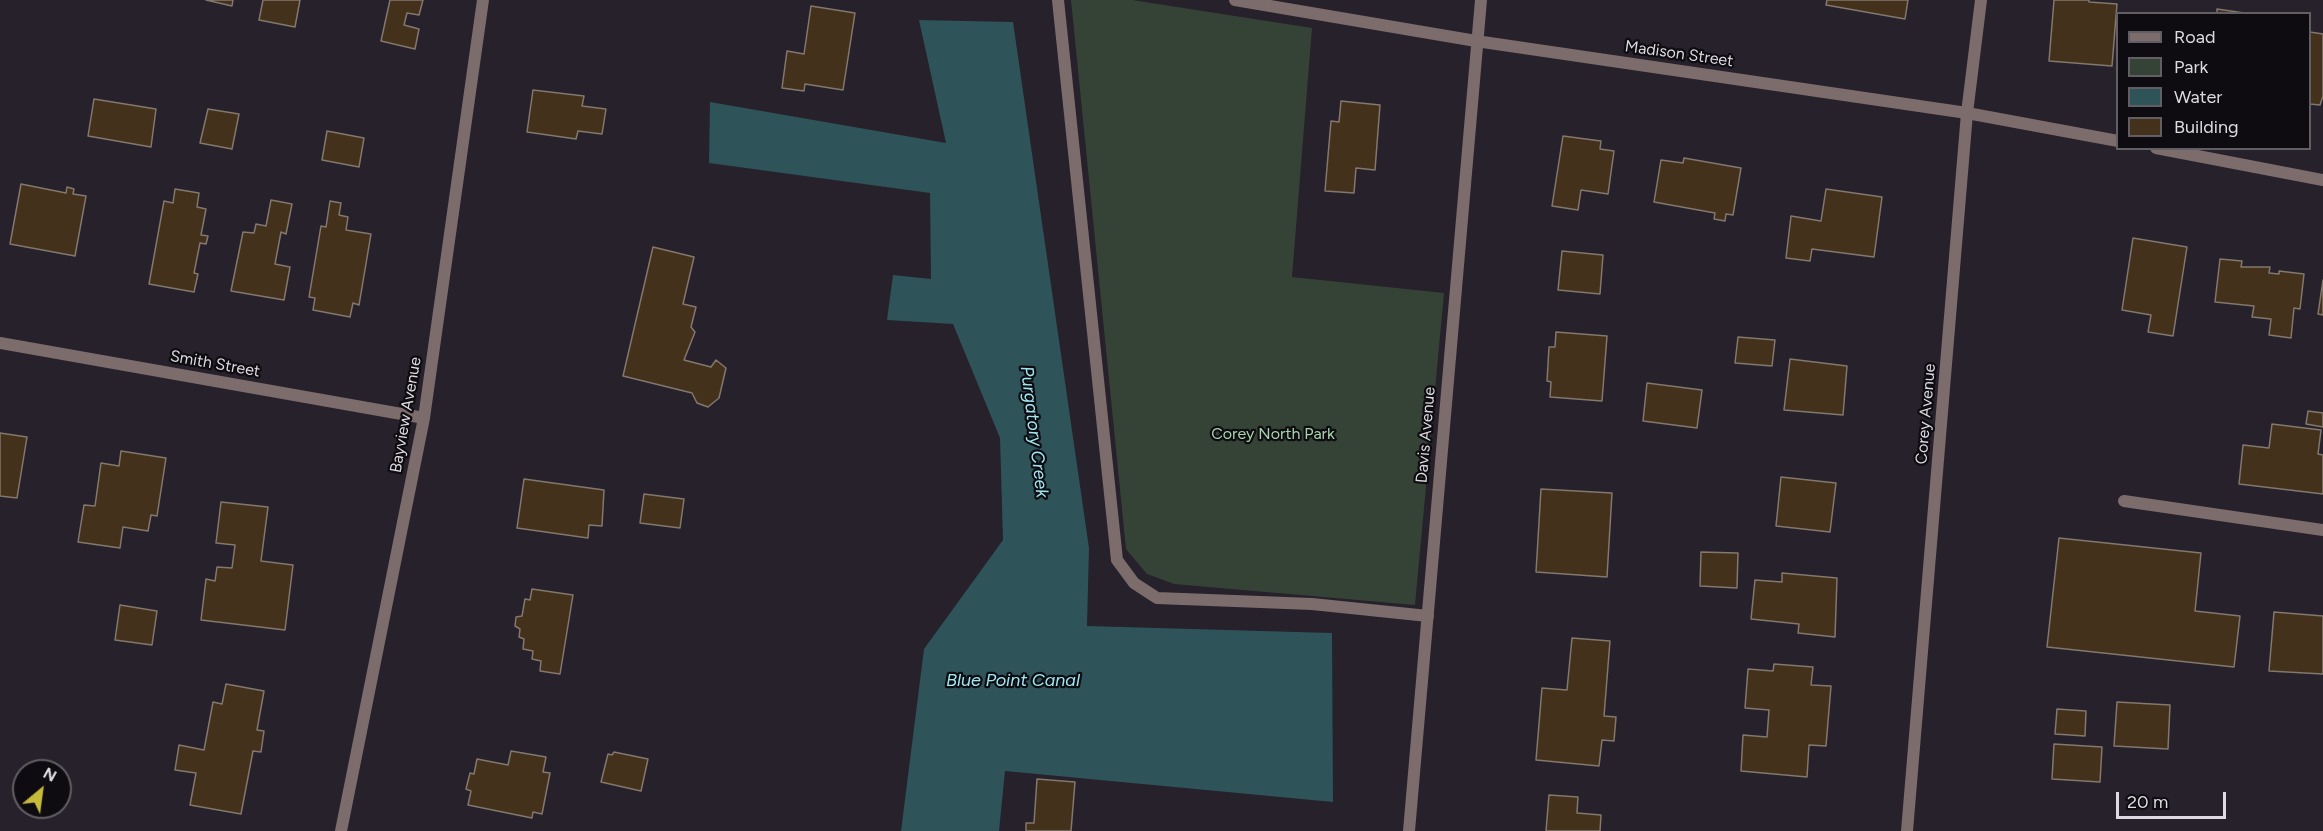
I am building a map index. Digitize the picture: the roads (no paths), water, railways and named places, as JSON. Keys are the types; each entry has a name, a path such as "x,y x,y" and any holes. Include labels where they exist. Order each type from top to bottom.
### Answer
{"street":[{"name":"Bayview Avenue","path":"341,831 424,418 483,0"},
{"path":"1058,0 1117,560 1134,583 1157,598 1312,604 1428,616"},
{"name":"Madison Street","path":"1235,0 1476,41 1967,113 2116,141"},
{"name":"Davis Avenue","path":"1409,831 1481,0"},
{"name":"Corey Avenue","path":"1907,831 1967,113 1981,0"},
{"path":"2166,150 2323,180"},
{"name":"Smith Street","path":"0,343 424,418"},
{"path":"2124,501 2323,530"}],"water":[{"name":"Blue Point Canal","path":"919,20 1013,22 1089,548 1087,626 1332,633 1333,802 1005,771 999,831 901,831 924,649 1003,540 1000,438 953,324 887,320 893,275 931,279 930,193 709,163 710,102 946,143"}],"water label":[{"name":"Purgatory Creek","path":"1034,432"}],"park label":[{"name":"Corey North Park","path":"1273,434"}]}
